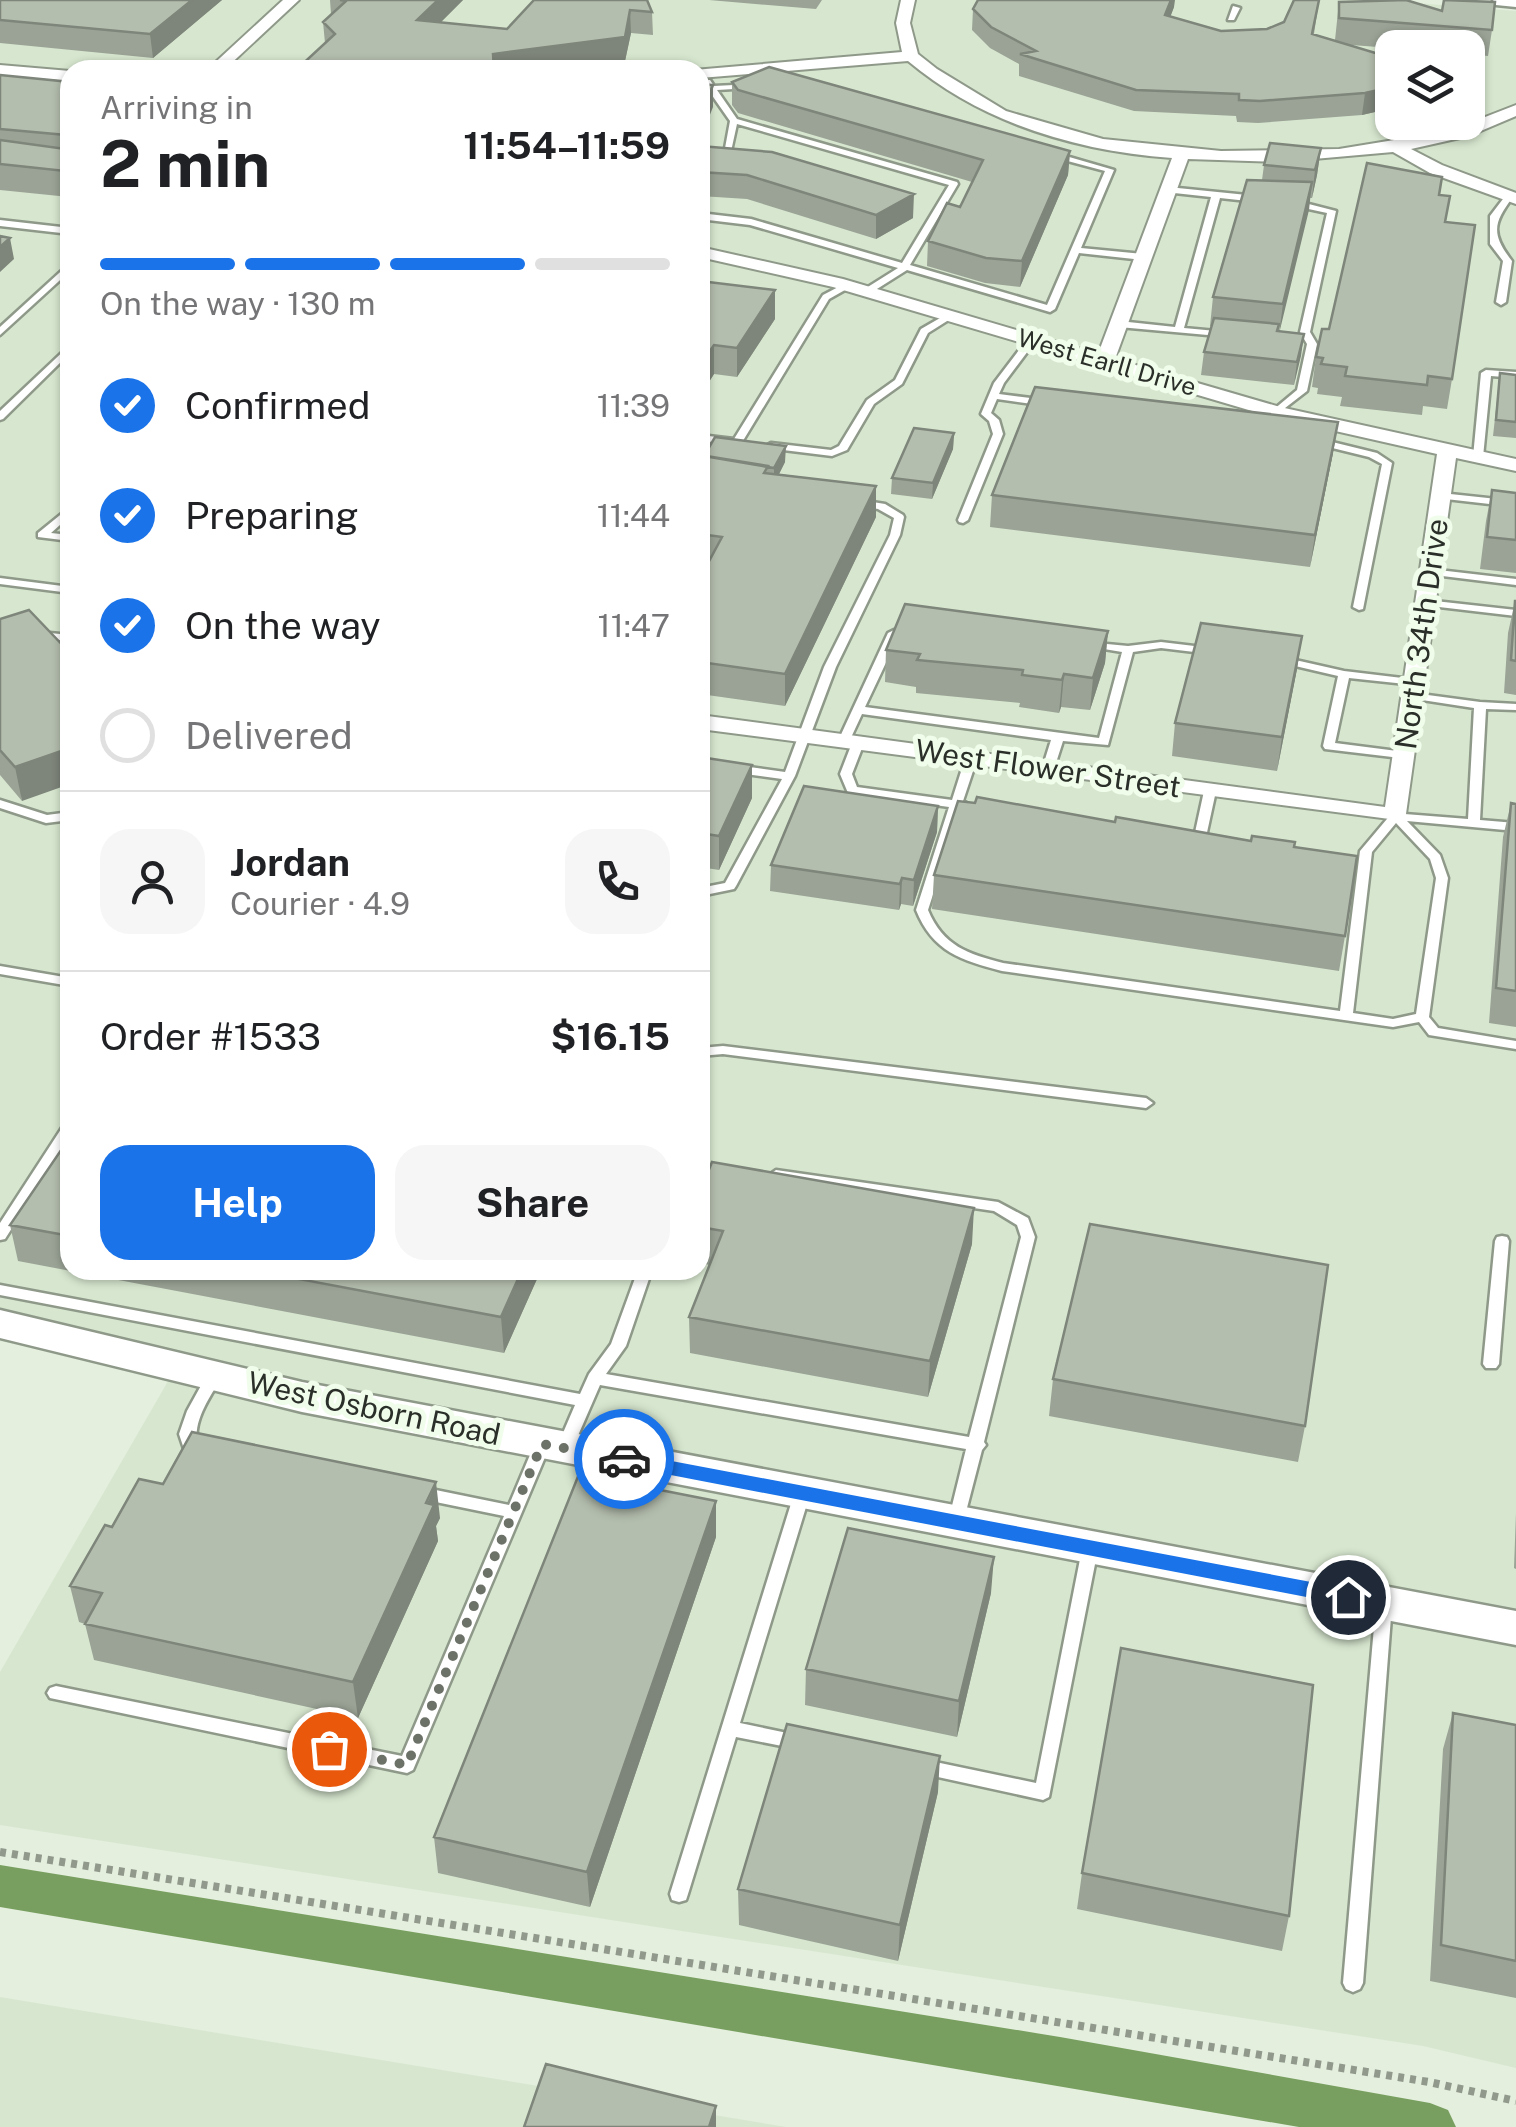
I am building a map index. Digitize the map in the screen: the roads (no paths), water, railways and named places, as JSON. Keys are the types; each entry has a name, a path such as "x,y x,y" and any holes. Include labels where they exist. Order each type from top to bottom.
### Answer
{"main road":[{"path":"1504,0 1516,1"}],"street":[{"path":"227,60 292,0"},
{"path":"908,0 902,23 911,56 964,96 1048,134 1182,153 1310,157 1448,137 1516,110"},
{"path":"710,72 911,56"},
{"path":"0,70 60,75"},
{"path":"1396,147 1436,169 1512,198"},
{"path":"1106,360 1182,153"},
{"name":"West Earll Drive","path":"710,254 856,289 1106,360 1239,407 1516,464"},
{"name":"North 34th Drive","path":"1396,816 1448,452"},
{"name":"West Flower Street","path":"710,723 1396,816"},
{"name":"West Osborn Road","path":"0,1324 302,1397 1516,1628"}],"lane":[{"path":"1230,18 1236,8"},
{"path":"710,89 766,84"},
{"path":"710,95 734,121 954,184 904,268 826,298 737,442"},
{"path":"734,121 726,157 746,162"},
{"path":"710,217 751,222 1050,309 1110,170 1043,151"},
{"path":"1168,190 1266,200"},
{"path":"1179,330 1216,195"},
{"path":"1501,302 1508,261 1494,244 1494,216 1512,198"},
{"path":"1276,412 1302,391 1312,344 1304,332 1332,211 1283,202"},
{"path":"918,207 937,212"},
{"path":"0,223 60,231"},
{"path":"1076,250 1144,257"},
{"path":"1500,252 1516,253"},
{"path":"0,332 60,275"},
{"path":"710,439 832,453 843,448 870,402 900,382 924,331 950,316"},
{"path":"1119,324 1236,336"},
{"path":"963,520 998,434 994,420 986,414 1032,339"},
{"path":"1293,342 1312,344"},
{"path":"0,417 60,358"},
{"path":"1478,457 1486,374 1516,375"},
{"path":"994,396 1052,403"},
{"path":"1300,438 1373,455 1386,463 1359,607"},
{"path":"1441,496 1516,504"},
{"path":"710,890 730,886 788,776 802,736 895,535 899,517 880,506 841,500"},
{"path":"60,519 42,535 60,537"},
{"path":"1430,572 1516,582"},
{"path":"0,581 60,589"},
{"path":"1426,603 1516,613"},
{"path":"901,619 858,710 846,774 852,790 976,806"},
{"path":"0,631 60,637"},
{"path":"1072,642 1128,650 1161,645 1220,652"},
{"path":"858,710 1104,742 1128,650"},
{"path":"1258,657 1317,664 1344,674 1480,705 1516,707"},
{"path":"1344,674 1330,746 1404,756"},
{"path":"1474,821 1480,705"},
{"path":"1048,769 1058,737"},
{"path":"971,759 922,910 929,933 950,950 1002,967 1393,1023 1422,1017"},
{"path":"710,765 788,776"},
{"path":"1200,838 1210,791"},
{"path":"0,804 46,819 60,817"},
{"path":"1396,816 1516,827"},
{"path":"1346,1016 1366,851 1396,816"},
{"path":"1396,816 1436,858 1442,878 1422,1017 1434,1032 1516,1044"},
{"path":"1182,835 1217,840"},
{"path":"1346,861 1365,865"},
{"path":"0,970 60,980"},
{"path":"710,1051 1146,1103"},
{"path":"0,1236 60,1142"},
{"path":"710,1176 755,1174 998,1207 1023,1222 1028,1237 956,1523"},
{"path":"1491,1364 1502,1240"},
{"path":"56,1693 407,1765 513,1512 594,1378 618,1346 641,1280"},
{"path":"0,1290 584,1400"},
{"path":"209,1449 190,1445 187,1434 214,1375"},
{"path":"594,1378 978,1445"},
{"path":"399,1489 513,1512"},
{"path":"679,1894 802,1494"},
{"path":"895,1762 1043,1792 1090,1549"},
{"path":"1354,1983 1384,1604"},
{"path":"729,1728 821,1747"}],"waterway":[{"path":"0,1886 1060,2060 1430,2127"}]}
